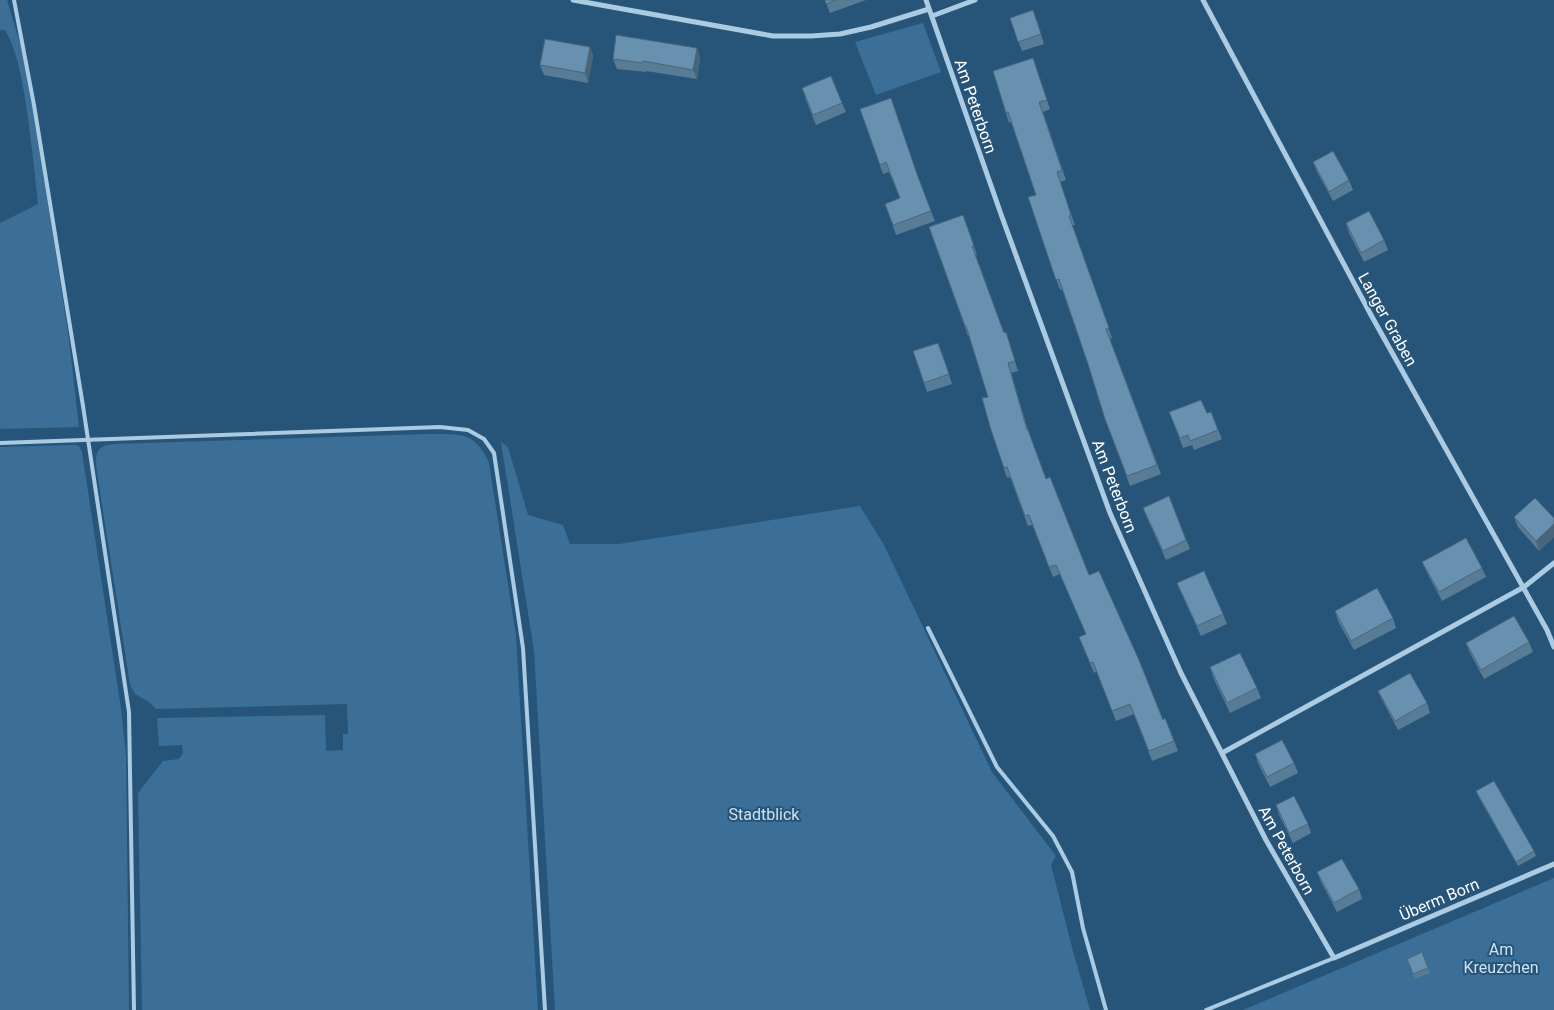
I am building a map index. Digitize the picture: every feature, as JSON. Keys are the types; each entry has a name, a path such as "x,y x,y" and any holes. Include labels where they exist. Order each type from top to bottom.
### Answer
{"street":[{"path":"573,0 773,36 840,34 871,27 929,9"},
{"name":"Am Peterborn","path":"926,0 1002,217 1110,513 1181,673 1266,840 1334,958"},
{"path":"932,16 975,0"},
{"name":"Langer Graben","path":"1203,0 1371,315 1524,587 1554,647"},
{"path":"1222,753 1524,587 1554,563"},
{"name":"Überm Born","path":"1334,958 1554,864"}],"lane":[{"path":"14,0 36,115 82,397 129,712 134,1010"},
{"path":"0,443 440,428 468,430 484,439 494,453 523,648 545,1010"},
{"path":"928,628 997,767 1053,836 1072,872 1083,928 1106,1010"},
{"path":"1206,1010 1334,958"}],"green space":[{"path":"0,0 7,0 21,47 32,98 69,340 79,427 0,429 0,223 38,204 24,92 15,52 5,30 0,30"},
{"path":"923,23 941,72 876,95 855,42"},
{"path":"428,434 465,436 478,445 489,463 516,636 538,1010 142,1010 138,793 163,761 179,759 183,753 182,745 159,746 157,718 325,715 326,751 343,750 343,734 348,734 347,704 156,709 149,702 135,694 130,685 97,472 96,461 98,452 103,446 115,444"},
{"name":"Stadtblick","path":"501,442 508,447 528,515 563,525 570,544 619,544 860,506 884,545 992,772 1056,856 1051,865 1090,1010 555,1010 534,651"},
{"path":"79,446 82,452 121,709 126,755 129,1010 0,1010 0,447"},
{"name":"Am Kreuzchen","path":"1554,878 1554,1010 1243,1010"}],"building":[{"path":"825,0 836,0 826,4"},
{"path":"1033,10 1041,34 1018,42 1010,18"},
{"path":"616,35 697,48 693,70 643,61 643,63 613,59"},
{"path":"545,39 590,47 585,73 540,65"},
{"path":"1033,58 1047,100 1039,102 1062,170 1057,172 1071,215 1069,216 1109,328 1106,329 1157,465 1127,476 1105,419 1059,279 1056,280 1028,197 1036,195 993,71"},
{"path":"831,76 842,103 813,115 802,88"},
{"path":"891,98 931,211 893,225 885,204 900,198 886,162 880,165 860,109"},
{"path":"1333,151 1349,180 1329,192 1313,162"},
{"path":"1369,211 1384,240 1361,253 1346,223"},
{"path":"963,215 974,246 972,246 1004,333 1006,332 1015,361 1008,363 1027,430 1046,479 1050,477 1089,575 1099,571 1139,660 1163,720 1165,718 1174,741 1149,751 1130,704 1112,711 1093,662 1090,663 1079,637 1086,634 1056,565 1049,567 1029,515 1025,516 1007,467 1004,468 982,398 988,397 966,326 929,227"},
{"path":"938,343 949,374 924,383 913,351"},
{"path":"1201,400 1207,413 1211,412 1218,430 1190,441 1188,435 1180,438 1169,412"},
{"path":"1169,496 1186,540 1163,551 1143,508"},
{"path":"1535,498 1554,518 1554,524 1536,541 1514,517"},
{"path":"1466,538 1482,568 1439,592 1422,562"},
{"path":"1204,571 1223,614 1197,626 1177,583"},
{"path":"1377,588 1393,618 1351,641 1335,611"},
{"path":"1514,616 1529,642 1481,670 1466,643"},
{"path":"1240,653 1257,688 1227,703 1210,667"},
{"path":"1410,673 1427,703 1395,721 1378,691"},
{"path":"1282,740 1294,763 1267,777 1255,754"},
{"path":"1494,781 1534,851 1516,862 1476,791"},
{"path":"1294,796 1308,824 1289,833 1276,805"},
{"path":"1342,859 1359,889 1334,903 1317,872"},
{"path":"1422,952 1428,968 1413,974 1407,959"}]}
